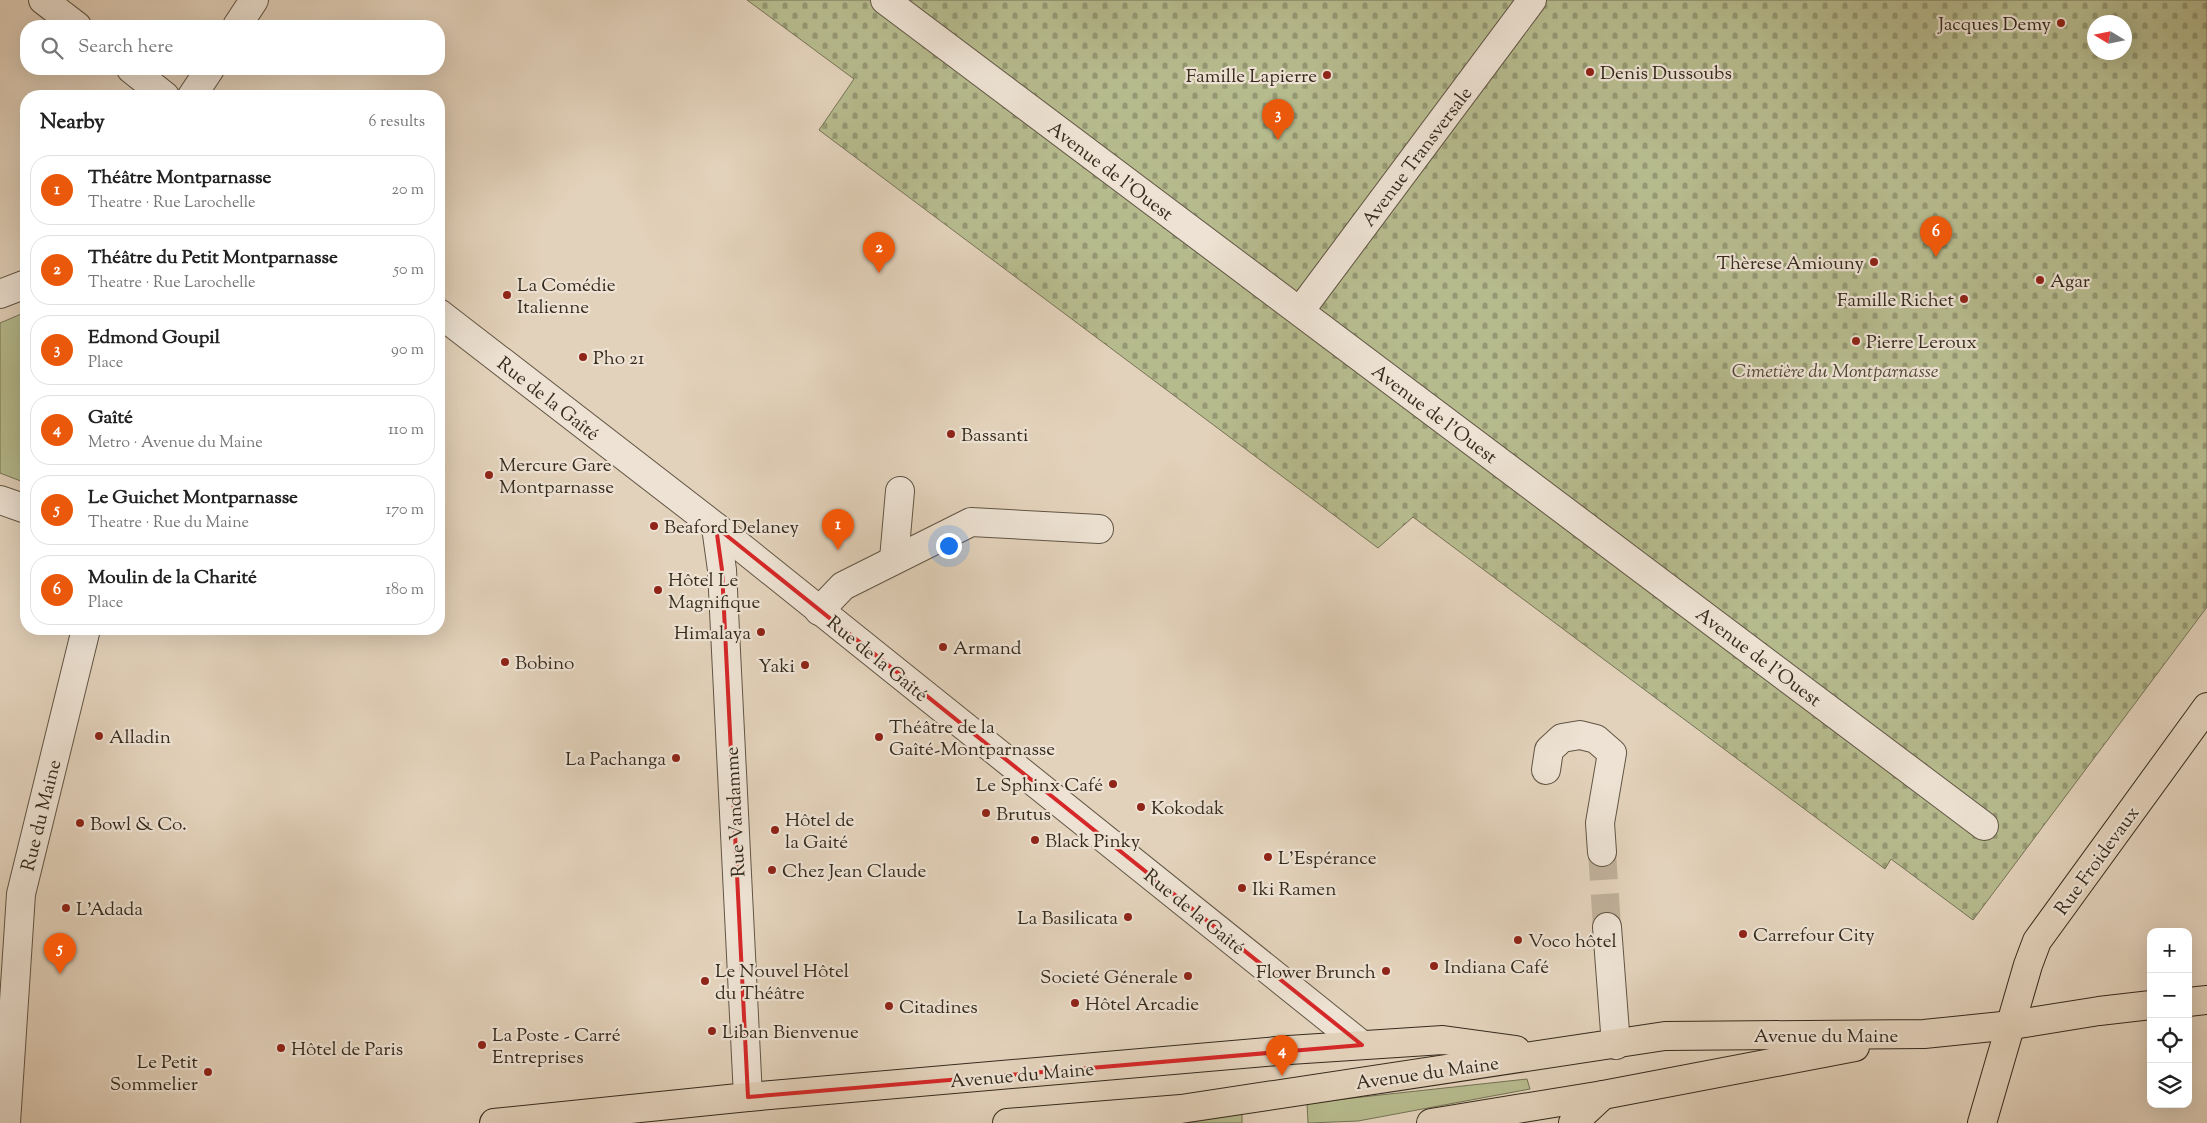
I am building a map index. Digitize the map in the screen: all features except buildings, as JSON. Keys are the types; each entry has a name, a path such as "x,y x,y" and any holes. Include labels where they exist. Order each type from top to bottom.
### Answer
{"main road":[{"name":"Rue Froidevaux","path":"1982,1123 2028,965 2038,941 2207,707"},
{"path":"2192,1002 2207,1000"},
{"name":"Avenue du Maine","path":"1431,1123 1603,1095 1924,1034 2012,1025 2098,1011 2147,1005"},
{"name":"Avenue du Maine","path":"1007,1123 1181,1108 1616,1045 1665,1036 1924,1034"},
{"name":"Avenue du Maine","path":"494,1123 748,1097 1362,1045 1443,1040 1549,1054"},
{"path":"1573,1123 1603,1095"}],"street":[{"path":"44,0 69,20"},
{"path":"241,20 254,0"},
{"name":"Avenue de l'Ouest","path":"885,0 1984,826"},
{"name":"Avenue Transversale","path":"1300,312 1532,0"},
{"path":"139,75 157,90"},
{"path":"196,90 206,75"},
{"path":"0,294 20,286"},
{"name":"Rue de la Gaîté","path":"445,318 716,527 1362,1045"},
{"path":"894,559 900,491"},
{"path":"0,500 20,507"},
{"path":"819,611 843,586 971,522 1099,529"},
{"name":"Rue Vandamme","path":"716,527 722,570 748,1097"},
{"name":"Rue du Maine","path":"6,1123 21,894 85,635"},
{"path":"1546,770 1549,750 1562,738 1580,735 1596,739 1612,753 1600,823 1602,852"},
{"path":"1607,926 1616,1045"}],"highlighted area":[{"path":"716,527 1362,1045 748,1097 722,570"}],"green space":[{"name":"Cimetière du Montparnasse","path":"747,0 2207,0 2207,607 1973,920 1891,859 1885,869 1413,517 1378,548 819,130 854,79"},
{"path":"20,315 20,481 0,473 0,323"},
{"path":"1527,1079 1530,1089 1358,1121 1308,1123 1307,1103"},
{"path":"1242,1111 1242,1123 1124,1123"}],"tunnel":[{"path":"1602,852 1607,927"}],"place":[{"name":"Jacques Demy","path":"2061,23"},
{"name":"Denis Dussoubs","path":"1590,72"},
{"name":"Famille Lapierre","path":"1327,75"},
{"name":"Edmond Goupil","path":"1278,140"},
{"name":"Moulin de la Charité","path":"1936,257"},
{"name":"Thèrese Amiouny","path":"1874,262"},
{"name":"Théâtre du Petit Montparnasse","path":"879,273"},
{"name":"Agar","path":"2040,280"},
{"name":"La Comédie Italienne","path":"507,295"},
{"name":"Famille Richet","path":"1964,299"},
{"name":"Pierre Leroux","path":"1856,341"},
{"name":"Pho 21","path":"583,357"},
{"name":"Bassanti","path":"951,434"},
{"name":"Mercure Gare Montparnasse","path":"489,475"},
{"name":"Beaford Delaney","path":"654,526"},
{"name":"Théâtre Montparnasse","path":"838,550"},
{"name":"Hôtel Le Magnifique","path":"658,590"},
{"name":"Himalaya","path":"761,632"},
{"name":"Armand","path":"943,647"},
{"name":"Bobino","path":"505,662"},
{"name":"Yaki","path":"805,665"},
{"name":"Alladin","path":"99,736"},
{"name":"Théâtre de la Gaîté-Montparnasse","path":"879,737"},
{"name":"La Pachanga","path":"676,758"},
{"name":"Le Sphinx Café","path":"1113,784"},
{"name":"Kokodak","path":"1141,807"},
{"name":"Brutus","path":"986,813"},
{"name":"Bowl & Co.","path":"80,823"},
{"name":"Hôtel de la Gaité","path":"775,830"},
{"name":"Black Pinky","path":"1035,840"},
{"name":"L'Espérance","path":"1268,857"},
{"name":"Chez Jean Claude","path":"772,870"},
{"name":"Iki Ramen","path":"1242,888"},
{"name":"L'Adada","path":"66,908"},
{"name":"La Basilicata","path":"1128,917"},
{"name":"Carrefour City","path":"1743,934"},
{"name":"Voco hôtel","path":"1518,940"},
{"name":"Indiana Café","path":"1434,966"},
{"name":"Flower Brunch","path":"1386,971"},
{"name":"Le Guichet Montparnasse","path":"60,974"},
{"name":"Societé Génerale","path":"1188,976"},
{"name":"Le Nouvel Hôtel du Théâtre","path":"705,981"},
{"name":"Hôtel Arcadie","path":"1075,1003"},
{"name":"Citadines","path":"889,1006"},
{"name":"Liban Bienvenue","path":"712,1031"},
{"name":"La Poste - Carré Entreprises","path":"482,1045"},
{"name":"Hôtel de Paris","path":"281,1048"},
{"name":"Le Petit Sommelier","path":"208,1072"},
{"name":"Gaîté","path":"1282,1076"}]}
